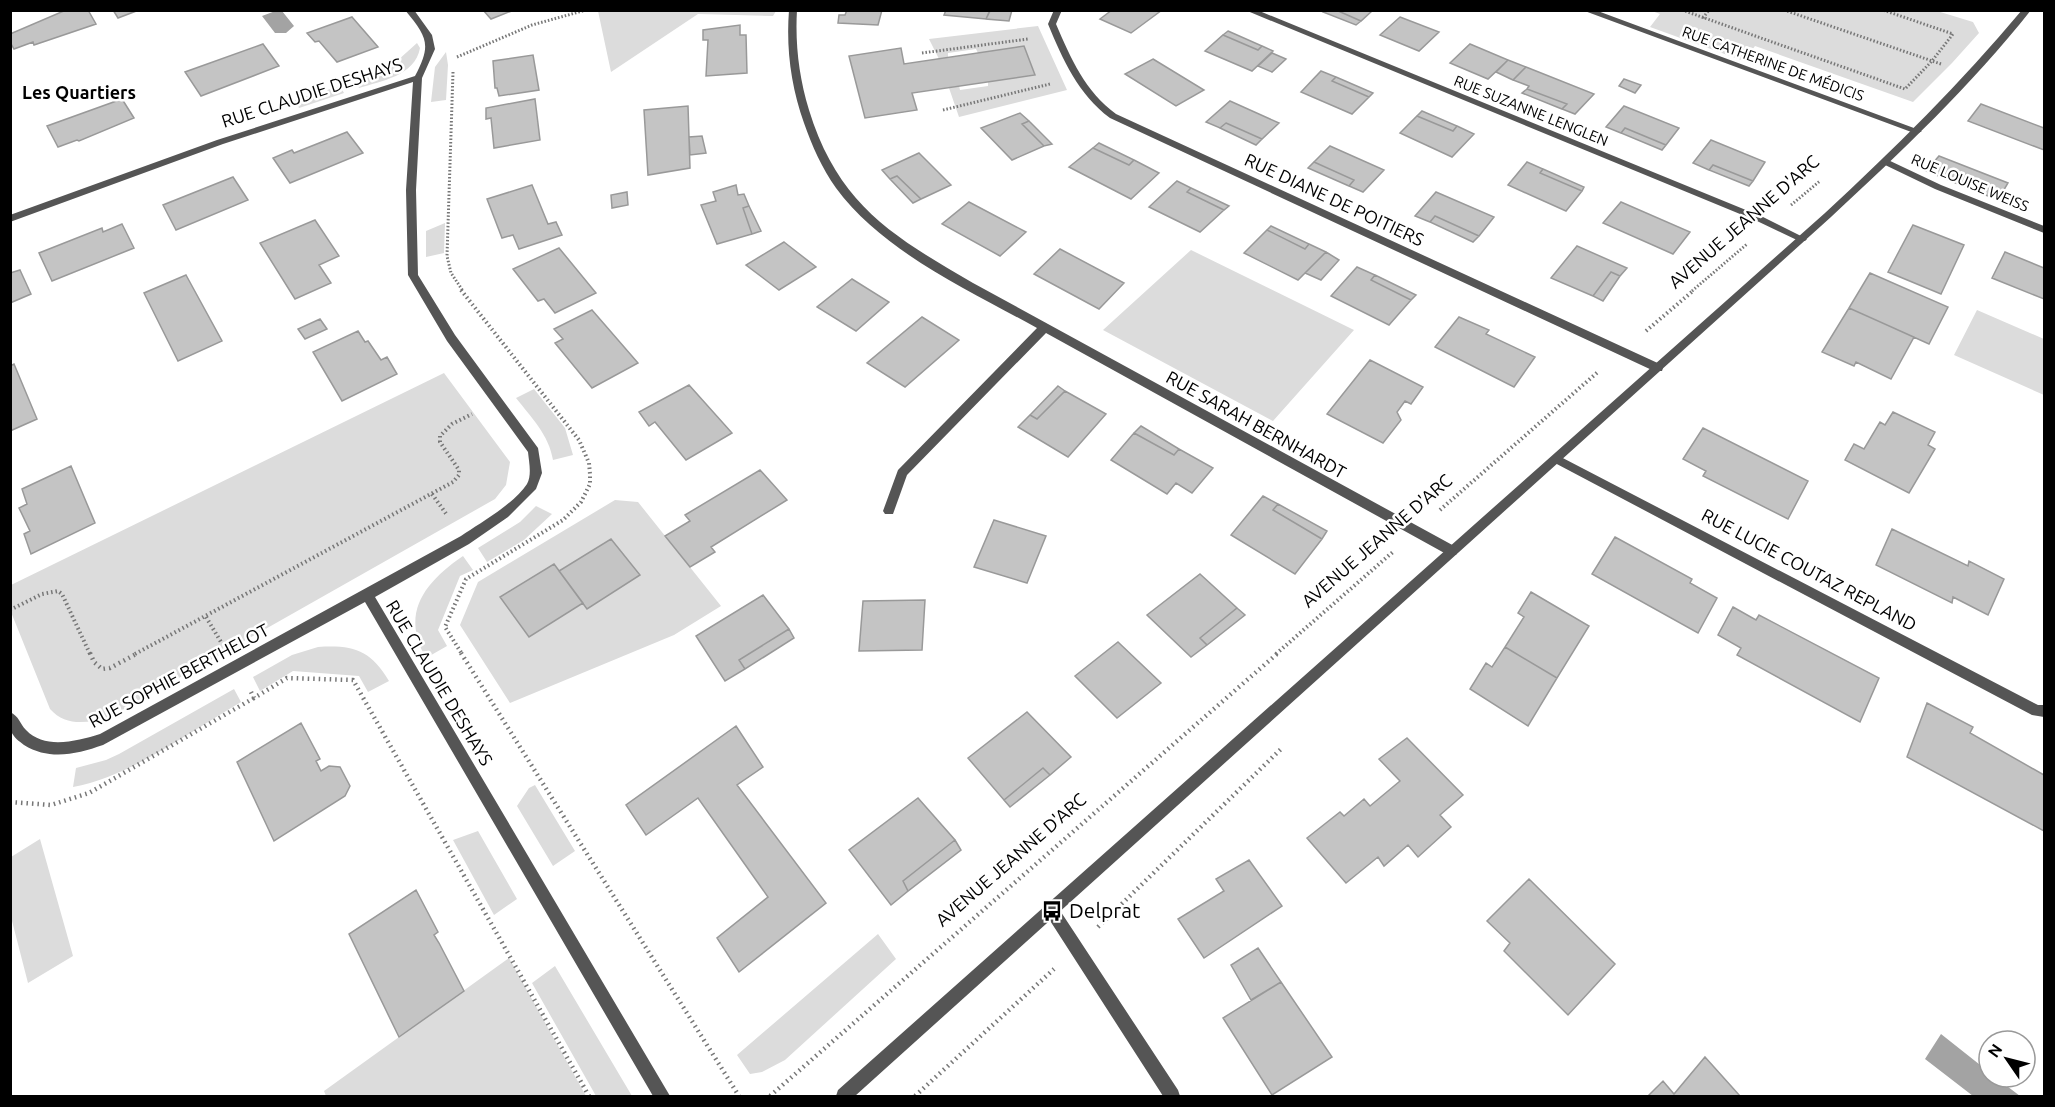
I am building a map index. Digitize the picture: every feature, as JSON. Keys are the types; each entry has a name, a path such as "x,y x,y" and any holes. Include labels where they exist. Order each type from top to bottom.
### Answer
{"street":[{"path":"409,10 429,34 431,44 427,62 417,78"},
{"name":"RUE SARAH BERNHARDT","path":"793,10 791,45 801,98 819,151 845,193 864,213 920,256 1044,328 1452,552"},
{"name":"RUE DIANE DE POITIERS","path":"1058,10 1052,24 1077,77 1085,92 1096,105 1113,116 1658,368"},
{"name":"RUE SUZANNE LENGLEN","path":"1249,10 1771,224 1802,239"},
{"name":"RUE CATHERINE DE MÉDICIS","path":"1586,10 1917,131"},
{"path":"844,1096 1886,162 1970,75 2027,10"},
{"name":"RUE CLAUDIE DESHAYS","path":"10,219 220,142 417,78 411,190 413,275 451,338 534,451 536,473 532,486 504,514 465,540 367,595 662,1096"},
{"name":"RUE LOUISE WEISS","path":"1886,162 1938,187 2044,230"},
{"path":"889,511 902,473 1044,328"},
{"name":"RUE LUCIE COUTAZ REPLAND","path":"1557,459 2037,711 2044,711"},
{"name":"RUE SOPHIE BERTHELOT","path":"10,718 21,735 35,744 56,749 78,747 103,739 367,595"},
{"path":"1053,911 1172,1096"}],"path":[{"path":"454,58 532,25 586,10"},
{"path":"1682,10 1905,89 1932,61 1953,34 1883,10"},
{"path":"1704,18 1709,10"},
{"path":"1784,10 1970,75"},
{"path":"922,53 1057,35"},
{"path":"453,70 447,255 451,273 460,288 579,440 591,468 591,483 586,497 577,509 563,520 466,579 445,627 739,1096"},
{"path":"943,110 1077,77"},
{"name":"AVENUE JEANNE D'ARC","path":"770,1096 1824,177"},
{"path":"10,610 42,594 58,591 62,594 94,662 102,669 110,668 453,482 459,475 459,470 440,442 440,436 452,424 534,382"},
{"path":"206,617 254,698"},
{"path":"10,802 47,807 75,799 286,678 353,681 589,1096"}],"shaded area":[{"path":"278,10 282,11 294,26 286,33 275,33 262,16"},
{"path":"598,10 776,11 773,16 698,14 611,72"},
{"path":"1652,11 1937,11 1973,22 1979,33 1913,102 1755,46 1744,61 1650,27 1660,14"},
{"path":"1038,26 1067,90 959,117 949,88 959,86 960,90 988,86 988,81 1035,74 1024,46 978,53 976,49 948,53 948,57 939,59 929,39"},
{"path":"417,43 420,48 417,57 404,71 387,80 359,88 355,81 387,70"},
{"path":"446,52 448,65 446,100 431,102 435,67"},
{"path":"340,86 344,93 299,108 295,100"},
{"path":"445,223 444,253 426,257 426,231"},
{"path":"1191,250 1354,330 1273,421 1103,330"},
{"path":"1977,310 2044,339 2044,395 1954,355"},
{"path":"444,373 510,462 506,485 495,499 110,717 86,722 70,721 56,715 50,709 11,612 11,585"},
{"path":"534,389 565,428 573,455 553,460 548,442 516,398"},
{"path":"615,500 638,502 721,606 674,635 510,703 460,625 478,582"},
{"path":"536,506 552,514 524,540 487,562 478,548 520,522"},
{"path":"463,556 473,570 460,576 438,630 447,646 426,658 415,627 420,600 438,577"},
{"path":"318,647 342,647 360,652 375,662 389,681 368,692 359,676 293,671 260,691 253,677 292,655"},
{"path":"234,689 241,702 160,752 117,773 73,787 76,768 119,754"},
{"path":"535,785 575,851 553,866 517,806 529,788"},
{"path":"478,831 517,899 494,915 453,840"},
{"path":"40,839 73,956 28,983 11,917 11,857"},
{"path":"878,934 896,959 785,1060 762,1072 750,1074 737,1055"},
{"path":"509,958 586,1096 326,1096 324,1091"},
{"path":"555,966 632,1096 596,1096 532,983"},
{"path":"1941,1034 1977,1062 1977,1089 2011,1089 2020,1096 1973,1096 1925,1059"}],"building":[{"path":"66,10 88,10 96,24 34,45 33,42 14,49 10,42 10,34"},
{"path":"113,10 139,10 118,18"},
{"path":"483,10 514,10 491,19"},
{"path":"847,10 882,10 878,25 838,23 839,15 845,15"},
{"path":"946,10 990,11 986,19 944,15"},
{"path":"990,10 1012,10 1009,21 986,19"},
{"path":"1112,10 1162,10 1131,33 1100,19"},
{"path":"1336,10 1361,21 1356,25 1323,12"},
{"path":"1336,10 1373,10 1361,21"},
{"path":"352,17 378,47 337,62 319,41 315,42 307,33"},
{"path":"1400,17 1439,32 1419,51 1380,35"},
{"path":"740,25 740,35 746,35 747,73 706,76 708,40 703,40 703,30"},
{"path":"1228,31 1262,46 1258,50 1223,35"},
{"path":"1223,35 1258,50 1262,46 1273,51 1252,71 1205,51"},
{"path":"263,44 279,66 201,96 185,72"},
{"path":"1470,44 1508,60 1488,79 1450,63"},
{"path":"1024,46 1035,75 912,93 917,110 865,118 849,56 901,48 904,64"},
{"path":"1272,53 1286,59 1272,72 1258,66"},
{"path":"533,55 539,90 499,96 495,88 493,61"},
{"path":"1153,59 1204,90 1176,106 1125,74"},
{"path":"1508,60 1526,67 1513,80 1496,72"},
{"path":"1526,67 1594,94 1575,114 1562,109 1567,104 1527,89 1529,86 1513,80"},
{"path":"1321,71 1336,77 1332,81 1369,97 1352,114 1301,92"},
{"path":"1336,77 1373,93 1369,97 1332,81"},
{"path":"1624,79 1641,85 1635,93 1619,86"},
{"path":"1527,89 1567,104 1562,109 1522,93"},
{"path":"122,99 134,118 79,141 58,147 47,126"},
{"path":"535,99 540,140 494,148 491,118 486,119 486,108"},
{"path":"1230,101 1279,123 1262,139 1226,123 1220,128 1206,122"},
{"path":"1981,104 2044,128 2044,150 1968,121"},
{"path":"688,106 690,168 648,175 644,110"},
{"path":"1624,106 1679,128 1666,145 1625,128 1621,133 1606,127"},
{"path":"1422,111 1457,126 1453,131 1417,116"},
{"path":"1020,113 1029,121 1022,124 1044,146 1012,160 981,128"},
{"path":"1417,116 1453,131 1457,126 1474,134 1452,157 1400,133"},
{"path":"1029,121 1052,144 1044,146 1022,124"},
{"path":"1226,123 1262,139 1256,145 1220,128"},
{"path":"1625,128 1666,145 1662,150 1621,133"},
{"path":"347,132 363,153 290,183 273,158 292,150 294,153"},
{"path":"702,136 706,153 690,155 689,137"},
{"path":"1711,140 1765,162 1753,181 1713,165 1709,170 1693,163"},
{"path":"1099,143 1134,160 1129,165 1093,148"},
{"path":"1330,146 1384,170 1363,192 1349,186 1354,180 1314,162"},
{"path":"1093,148 1129,165 1134,160 1159,173 1131,199 1069,167"},
{"path":"919,153 951,185 921,199 897,176 890,179 882,170"},
{"path":"1939,156 2008,183 1998,200 1926,171"},
{"path":"1314,162 1354,180 1349,186 1308,168"},
{"path":"1527,162 1543,169 1540,173 1582,191 1566,211 1508,185"},
{"path":"1713,165 1753,181 1749,186 1709,170"},
{"path":"1543,169 1584,187 1582,191 1540,173"},
{"path":"897,176 921,199 913,203 890,179"},
{"path":"233,177 248,200 176,230 163,205"},
{"path":"1177,181 1191,188 1187,192 1224,210 1200,232 1149,207"},
{"path":"532,185 548,224 556,222 562,235 519,249 513,235 502,238 487,199"},
{"path":"736,185 738,195 744,194 749,206 743,208 752,234 717,244 701,205 716,201 713,192"},
{"path":"1191,188 1229,206 1224,210 1187,192"},
{"path":"627,192 628,205 612,208 611,195"},
{"path":"1436,192 1494,217 1479,236 1435,216 1430,222 1415,216"},
{"path":"969,202 1026,232 1000,256 942,224"},
{"path":"1621,202 1690,232 1673,254 1603,223"},
{"path":"749,206 761,231 752,234 743,208"},
{"path":"1435,216 1479,236 1473,242 1430,222"},
{"path":"315,220 339,256 319,265 331,283 295,299 260,243"},
{"path":"122,224 134,248 52,281 39,253 102,228 103,232"},
{"path":"1913,225 1964,245 1941,294 1888,272"},
{"path":"1271,226 1309,244 1305,249 1267,230"},
{"path":"1267,230 1305,249 1309,244 1326,252 1298,280 1244,253"},
{"path":"784,242 816,267 779,290 746,265"},
{"path":"1577,246 1627,268 1620,276 1611,272 1593,296 1551,278"},
{"path":"559,248 596,293 555,313 544,299 538,301 513,269"},
{"path":"1060,249 1124,283 1099,309 1034,274"},
{"path":"1326,252 1339,260 1321,280 1305,273"},
{"path":"2005,252 2044,268 2044,299 1992,278"},
{"path":"1357,267 1375,275 1371,280 1411,300 1389,325 1331,296"},
{"path":"20,270 31,294 10,303 10,273"},
{"path":"1611,272 1620,276 1603,301 1593,296"},
{"path":"1870,273 1948,307 1929,344 1849,308"},
{"path":"186,275 222,341 178,361 144,293"},
{"path":"1375,275 1416,295 1411,300 1371,280"},
{"path":"852,279 889,302 856,331 817,307"},
{"path":"1849,308 1914,337 1891,379 1856,362 1854,366 1822,352"},
{"path":"592,310 638,363 592,388 555,343 563,339 554,329"},
{"path":"922,317 959,340 905,387 867,363"},
{"path":"1459,317 1489,330 1486,334 1535,357 1514,387 1435,347"},
{"path":"320,319 327,329 305,339 298,329"},
{"path":"358,331 381,360 387,357 397,374 342,401 313,352"},
{"path":"1370,360 1423,387 1411,404 1405,401 1397,412 1401,420 1383,443 1327,414"},
{"path":"14,364 37,419 10,431 10,366"},
{"path":"689,385 732,433 686,460 655,422 649,426 639,412"},
{"path":"1058,386 1065,391 1037,419 1030,415"},
{"path":"1065,391 1106,414 1068,457 1018,427 1030,415 1037,419"},
{"path":"1893,412 1935,432 1928,445 1935,449 1909,493 1845,460 1854,444 1864,449 1880,422 1885,425"},
{"path":"1141,426 1179,449 1174,455 1134,433"},
{"path":"1703,428 1808,481 1788,519 1703,476 1706,471 1683,459"},
{"path":"1134,433 1174,455 1179,449 1213,468 1192,493 1176,483 1167,494 1111,460"},
{"path":"71,466 95,523 31,554 24,534 30,531 19,508 27,504 22,489"},
{"path":"760,470 787,500 711,547 715,552 690,567 665,536 690,521 685,515"},
{"path":"1263,496 1278,504 1273,510 1322,539 1295,574 1231,535"},
{"path":"1278,504 1327,531 1322,539 1273,510"},
{"path":"994,520 1046,536 1027,583 974,567"},
{"path":"1892,529 1968,566 1969,561 2004,579 1988,615 1953,597 1952,603 1876,565"},
{"path":"1615,537 1692,579 1690,583 1717,598 1698,633 1592,574"},
{"path":"611,539 640,575 587,609 559,571"},
{"path":"554,564 583,603 529,637 500,597"},
{"path":"1200,574 1237,608 1200,638 1207,645 1191,657 1147,615"},
{"path":"1531,592 1589,626 1557,678 1505,647 1524,617 1518,613"},
{"path":"763,595 789,629 739,660 745,669 725,681 696,636"},
{"path":"925,600 922,650 859,651 863,601"},
{"path":"1733,607 1756,620 1759,615 1879,678 1860,722 1737,655 1741,648 1718,635"},
{"path":"1237,608 1245,615 1207,645 1200,638"},
{"path":"789,629 794,638 745,669 739,660"},
{"path":"1118,642 1161,683 1117,718 1075,676"},
{"path":"1505,647 1557,678 1528,726 1470,689 1486,663 1492,667"},
{"path":"1927,703 1973,727 1970,733 2044,775 2044,831 1907,757"},
{"path":"1027,712 1071,757 1050,775 1043,768 1004,800 968,758"},
{"path":"301,723 320,759 316,761 321,771 329,766 340,767 350,786 345,796 274,841 237,762"},
{"path":"736,726 763,767 737,785 826,903 739,972 717,938 768,897 698,798 646,835 626,805"},
{"path":"1407,738 1463,795 1440,815 1451,827 1418,857 1408,845 1384,866 1378,857 1346,883 1307,838 1340,812 1344,816 1364,799 1370,806 1400,781 1379,759"},
{"path":"1043,768 1050,775 1010,807 1004,800"},
{"path":"918,798 955,840 903,881 908,891 891,905 849,850"},
{"path":"955,840 961,850 908,891 903,881"},
{"path":"1249,860 1282,906 1204,958 1178,919 1224,891 1216,879"},
{"path":"1529,879 1615,964 1568,1015 1504,951 1510,943 1487,921"},
{"path":"416,890 438,932 434,935 464,991 399,1037 349,934"},
{"path":"1258,948 1281,982 1251,1000 1231,965"},
{"path":"1281,982 1332,1057 1272,1095 1223,1018"},
{"path":"1705,1057 1740,1096 1648,1096 1663,1081 1674,1094"}],"place":[{"name":"Delprat","path":"1052,911"}],"district":[{"name":"Les Quartiers","path":"79,93"}]}
